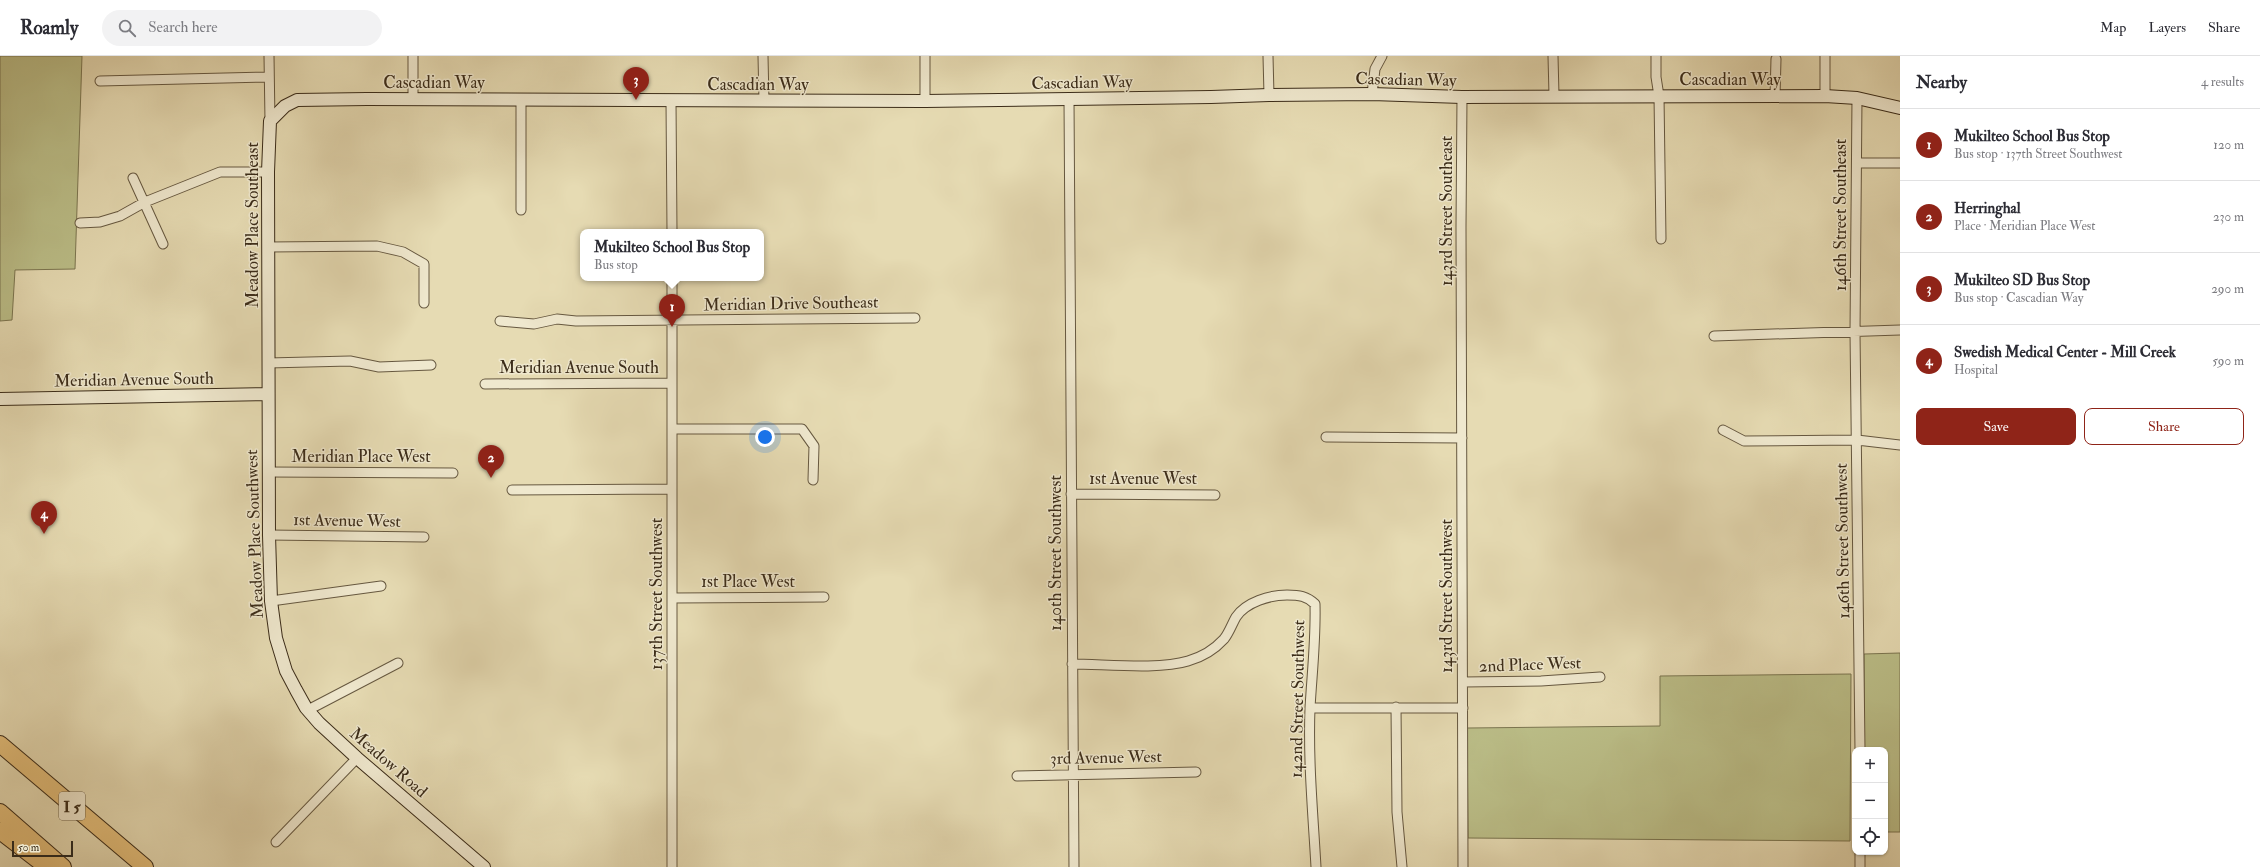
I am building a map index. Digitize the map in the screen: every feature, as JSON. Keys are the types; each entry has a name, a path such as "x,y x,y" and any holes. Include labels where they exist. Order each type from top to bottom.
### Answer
{"highway":[{"name":"I 5","path":"0,744 145,867"},
{"path":"0,812 63,867"},
{"path":"0,831 47,867"}],"street":[{"name":"Meadow Place Southeast","path":"268,394 269,56"},
{"path":"413,56 413,99"},
{"path":"763,56 764,101"},
{"path":"925,56 925,100"},
{"path":"1268,56 1269,95"},
{"path":"1372,94 1375,69 1382,56"},
{"path":"1553,56 1554,95"},
{"path":"1656,56 1656,77 1659,96 1661,239"},
{"path":"1825,56 1825,96"},
{"path":"1775,96 1776,59"},
{"path":"100,81 269,77"},
{"name":"Cascadian Way","path":"270,121 285,106 297,100 413,99 764,101 1069,99 1372,94 1462,97 1554,95 1825,96 1857,98 1900,108"},
{"name":"143rd Street Southeast","path":"1461,324 1462,97"},
{"name":"146th Street Southeast","path":"1855,332 1857,98"},
{"name":"140th Street Southwest","path":"1069,99 1074,867"},
{"path":"521,100 521,210"},
{"path":"671,101 672,229"},
{"path":"1857,163 1900,163"},
{"path":"80,223 100,222 120,216 145,202 220,172 268,172"},
{"path":"133,178 163,244"},
{"path":"269,247 377,246 403,252 424,264 424,303"},
{"name":"137th Street Southwest","path":"672,281 672,867"},
{"name":"Meridian Drive Southeast","path":"500,321 534,324 557,319 576,321 915,318"},
{"name":"143rd Street Southwest","path":"1461,324 1463,867"},
{"path":"1714,336 1900,330"},
{"name":"146th Street Southwest","path":"1855,332 1860,747"},
{"path":"268,363 350,361 379,367 431,365"},
{"name":"Meridian Avenue South","path":"485,384 672,383"},
{"name":"Meridian Avenue South","path":"0,398 268,394"},
{"name":"Meadow Place Southwest","path":"268,394 271,601 276,638 286,671"},
{"path":"672,429 802,429 814,446 813,480"},
{"path":"1723,430 1744,441 1857,440 1900,445"},
{"path":"1326,436 1462,438"},
{"name":"Meridian Place West","path":"269,472 453,473"},
{"path":"512,490 672,489"},
{"name":"1st Avenue West","path":"1071,494 1215,495"},
{"name":"1st Avenue West","path":"269,535 424,537"},
{"path":"271,601 381,586"},
{"name":"142nd Street Southwest","path":"1072,664 1170,665 1187,661 1204,655 1224,638 1237,616 1257,601 1275,595 1299,595 1310,599 1315,604 1316,634 1310,708 1310,758 1316,867"},
{"name":"1st Place West","path":"672,598 824,597"},
{"path":"308,710 398,663"},
{"name":"Meadow Road","path":"286,671 308,710 357,758 484,867"},
{"name":"2nd Place West","path":"1463,682 1541,681 1600,677"},
{"path":"1396,707 1397,812 1402,867"},
{"path":"1310,708 1463,708"},
{"path":"276,842 357,758"},
{"name":"3rd Avenue West","path":"1017,776 1073,773 1196,772"},
{"path":"1860,855 1860,867"}],"green space":[{"path":"0,56 82,56 75,269 15,270 12,320 0,321"},
{"path":"1900,653 1900,832 1888,832 1888,747 1864,747 1864,654"},
{"path":"1851,674 1850,841 1468,838 1467,728 1660,726 1660,676"}],"place":[{"name":"Mukilteo SD Bus Stop","path":"636,100"},
{"name":"Mukilteo School Bus Stop","path":"672,327"},
{"name":"Herringhal","path":"491,478"},
{"name":"Swedish Medical Center - Mill Creek","path":"44,534"}]}
